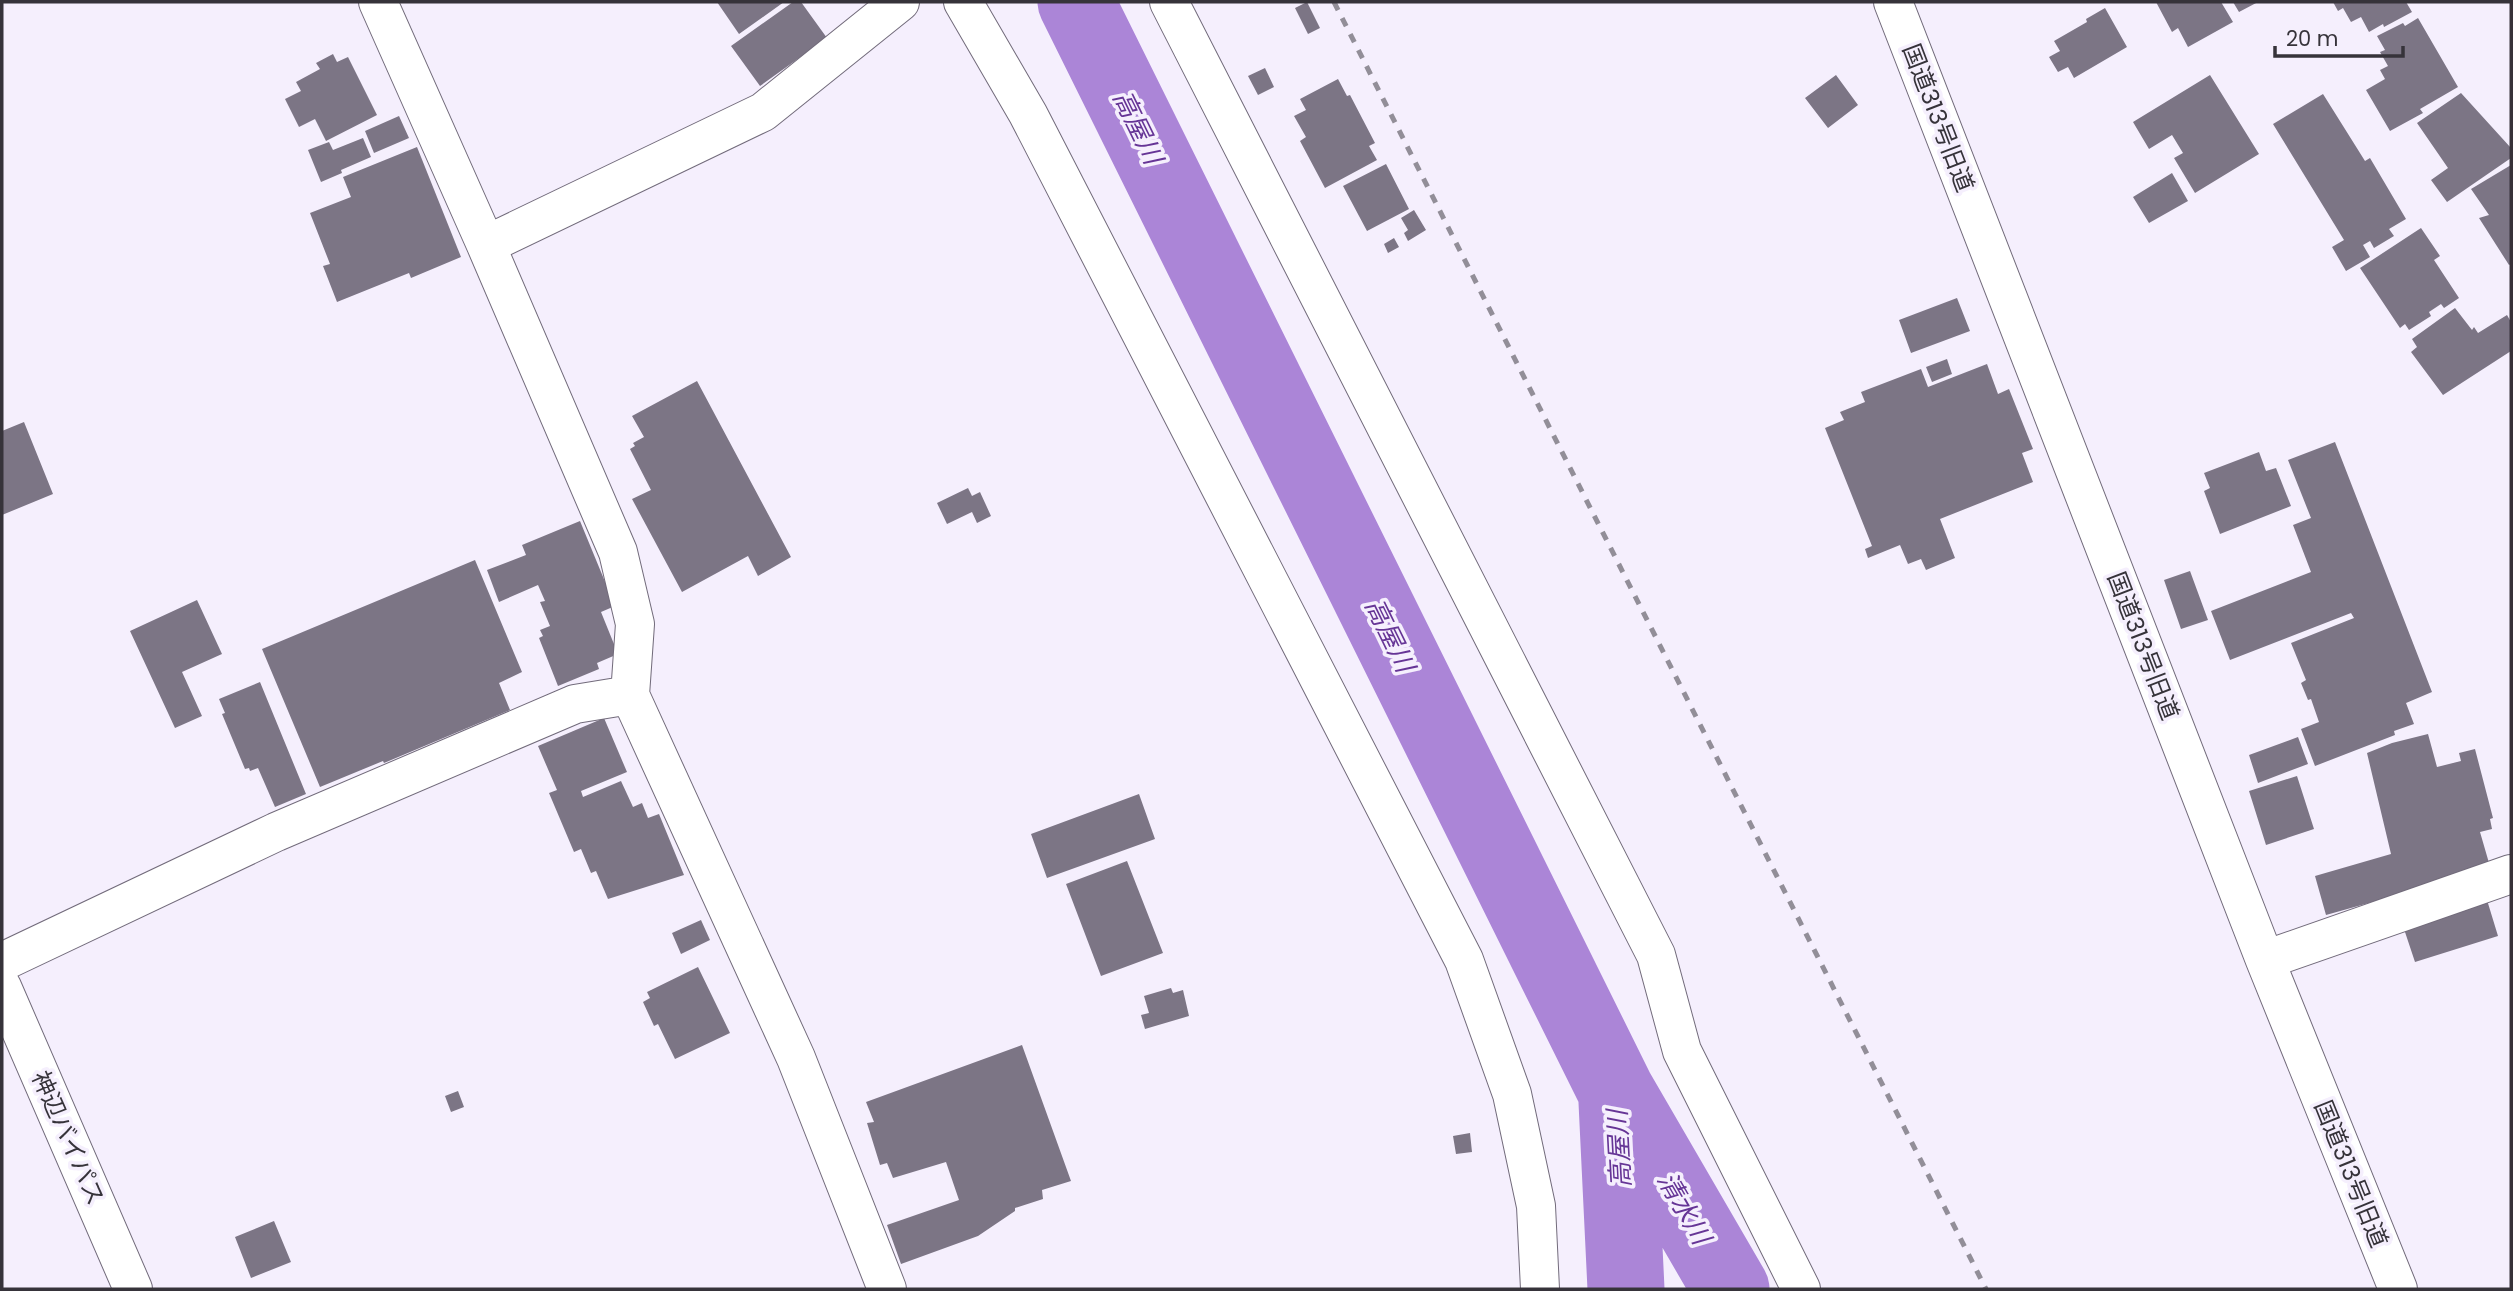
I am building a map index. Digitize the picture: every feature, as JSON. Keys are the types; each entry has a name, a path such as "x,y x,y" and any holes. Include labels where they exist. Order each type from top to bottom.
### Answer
{"main road":[{"path":"378,2 618,552 635,624 630,695 796,1058 887,1289"},
{"path":"486,245 763,112 900,2"},
{"path":"963,2 1028,114 1464,960 1512,1094 1536,1206 1540,1289"},
{"path":"1169,2 1656,955 1682,1051 1801,1289"},
{"name":"国道313号旧道","path":"1893,2 2265,960 2398,1289"},
{"path":"2,962 275,832 575,704 630,695"},
{"path":"2265,960 2511,874"},
{"name":"神辺バイパス","path":"2,987 134,1289"}],"building":[{"path":"717,2 784,2 739,34"},
{"path":"793,2 801,2 827,38 760,86 731,46"},
{"path":"1307,2 1320,28 1308,34 1295,8"},
{"path":"2156,2 2221,2 2233,22 2188,47 2178,28 2172,32"},
{"path":"2233,2 2258,2 2239,12"},
{"path":"2333,2 2406,2 2412,12 2369,32 2361,17 2351,22 2343,8 2338,11"},
{"path":"2105,8 2127,47 2074,78 2068,67 2058,72 2049,57 2060,51 2054,41"},
{"path":"2418,18 2458,87 2420,109 2423,113 2390,131 2366,90 2385,79 2380,70 2388,66 2380,52 2385,50 2377,36"},
{"path":"333,54 337,62 348,57 377,115 326,141 315,119 299,127 285,99 301,91 296,82 320,69 316,63"},
{"path":"1265,68 1274,87 1258,95 1248,76"},
{"path":"1836,75 1858,105 1828,128 1805,98"},
{"path":"2210,75 2259,154 2195,193 2174,158 2183,153 2172,135 2149,149 2133,122"},
{"path":"1338,79 1347,96 1350,95 1375,143 1369,146 1377,160 1325,188 1300,141 1306,137 1294,116 1306,110 1300,99"},
{"path":"2461,93 2511,148 2511,158 2447,202 2431,180 2448,168 2417,123"},
{"path":"2323,94 2365,161 2370,158 2406,219 2389,229 2394,236 2374,248 2370,241 2363,245 2370,257 2346,271 2332,247 2344,240 2273,124"},
{"path":"399,116 409,138 374,153 365,131"},
{"path":"363,138 371,157 321,182 308,150 329,142 333,150"},
{"path":"417,147 461,257 411,278 409,273 337,302 323,266 330,264 310,213 351,197 343,177"},
{"path":"1386,164 1409,209 1367,231 1343,186"},
{"path":"2511,165 2509,265 2479,218 2489,215 2471,189"},
{"path":"2172,173 2188,201 2149,223 2133,197"},
{"path":"1414,210 1426,230 1408,241 1404,233 1408,230 1401,218"},
{"path":"2421,228 2440,256 2434,260 2459,298 2444,308 2441,304 2429,312 2431,316 2409,330 2405,324 2400,328 2360,268"},
{"path":"1394,238 1399,247 1388,253 1384,244"},
{"path":"1957,298 1970,331 1911,353 1899,320"},
{"path":"2455,308 2472,330 2474,327 2478,333 2507,315 2511,322 2511,351 2443,395 2411,352 2417,347 2412,339"},
{"path":"1947,359 1952,374 1932,382 1926,367"},
{"path":"1987,364 1998,394 2009,389 2033,449 2022,453 2033,482 1940,519 1955,558 1926,570 1921,559 1908,564 1900,545 1868,558 1865,549 1872,546 1825,428 1844,420 1840,412 1865,402 1861,392 1921,369 1928,387"},
{"path":"697,381 791,557 758,576 748,556 682,592 632,499 651,490 630,449 635,446 633,443 644,437 632,416"},
{"path":"24,422 53,494 2,515 2,431"},
{"path":"2335,442 2432,692 2406,703 2414,724 2394,731 2395,735 2315,766 2301,729 2319,722 2311,699 2308,700 2301,683 2306,680 2291,643 2354,618 2351,613 2230,660 2211,611 2311,572 2293,525 2311,518 2288,460"},
{"path":"2259,452 2266,471 2276,468 2291,506 2220,534 2204,491 2210,488 2204,473"},
{"path":"968,488 972,496 980,492 991,516 977,523 972,512 947,524 937,503"},
{"path":"580,521 615,606 601,612 618,654 597,663 599,669 558,686 539,638 543,636 540,630 550,626 540,602 545,601 538,585 499,602 487,570 526,555 522,545"},
{"path":"475,560 522,672 499,683 510,710 320,787 262,649"},
{"path":"2190,571 2208,620 2181,629 2164,580"},
{"path":"197,600 222,654 182,672 202,716 175,728 130,631"},
{"path":"260,682 306,794 275,807 258,768 250,771 249,768 245,769 222,714 225,713 219,699"},
{"path":"604,718 627,772 581,791 583,797 621,781 633,807 642,803 648,818 659,814 684,875 608,899 596,871 591,873 581,849 574,852 549,793 557,790 538,746"},
{"path":"2428,734 2437,767 2461,761 2459,753 2475,749 2493,818 2490,819 2492,829 2480,832 2489,863 2479,872 2326,915 2315,876 2391,854 2367,753 2392,743"},
{"path":"2298,737 2308,764 2258,783 2249,755"},
{"path":"2297,776 2314,829 2266,845 2249,791"},
{"path":"1139,794 1155,839 1047,878 1031,834"},
{"path":"1127,861 1163,953 1101,976 1066,884"},
{"path":"2487,900 2498,936 2415,962 2403,926"},
{"path":"701,920 710,940 681,954 672,933"},
{"path":"698,967 730,1033 675,1059 658,1024 654,1026 643,1002 650,998 647,992"},
{"path":"1171,988 1173,993 1183,990 1189,1016 1145,1029 1141,1015 1149,1013 1144,996"},
{"path":"1022,1045 1071,1181 1042,1190 1043,1199 1015,1208 1015,1211 978,1236 901,1264 887,1225 959,1200 946,1162 893,1178 887,1163 880,1165 867,1123 874,1122 866,1102"},
{"path":"458,1091 464,1107 451,1112 445,1096"},
{"path":"1470,1133 1472,1152 1456,1154 1453,1136"},
{"path":"274,1221 291,1262 251,1278 235,1237"}],"waterway":[{"name":"高屋川","path":"1076,2 1616,1091 1731,1289"},
{"name":"高屋川","path":"1617,1102 1626,1289"}],"railway":[{"path":"1334,2 1986,1289"}],"water label":[{"name":"清水川","path":"1684,1208"}]}
